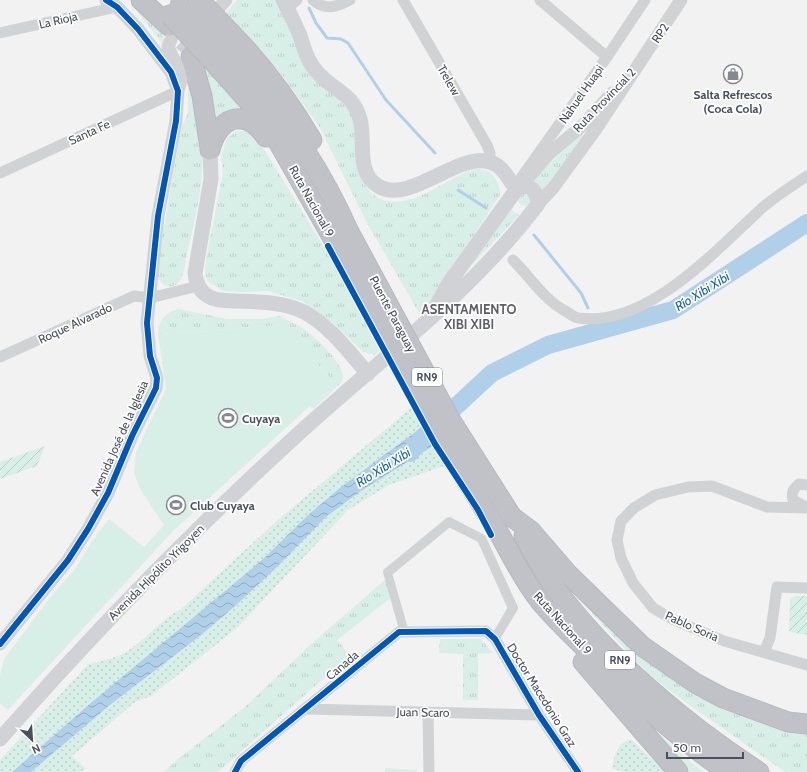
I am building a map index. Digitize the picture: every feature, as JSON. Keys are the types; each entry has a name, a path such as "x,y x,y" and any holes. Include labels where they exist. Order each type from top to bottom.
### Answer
{"highway":[{"path":"141,0 172,16"},
{"name":"Ruta Nacional 9","path":"151,0 172,16 201,51 258,112 280,145 321,219 343,233 438,433 540,601 605,668 635,696 696,749 728,772"},
{"path":"199,0 202,96 210,150"},
{"path":"201,51 262,66 296,113 333,179 343,233"},
{"path":"210,150 216,132 230,120 245,119 253,122 266,138 302,198 321,219"},
{"name":"Puente Paraguay","path":"343,233 450,418 512,517"},
{"path":"512,517 531,531 568,574 642,646 695,683 723,698 788,722 807,724"},
{"name":"Ruta Nacional 9","path":"512,517 555,588 608,648 637,678 719,747 759,772"},
{"path":"540,601 567,641 596,678 678,772"}],"main road":[{"path":"289,3 312,65 324,79 344,92 356,109 362,129 365,170 376,184 388,190 399,191 476,161 489,162 498,165 516,190 513,204 515,209 525,213 536,207 538,197 535,191 529,187 516,190"},
{"path":"210,150 211,179 196,259 195,273 198,286 208,296 214,299 282,304 306,313 315,319 341,343 368,374"},
{"name":"Ruta Provincial 2","path":"429,319 448,283 516,190"},
{"name":"Ruta Provincial 2","path":"429,319 462,289 536,207"},
{"name":"Avenida Hipólito Yrigoyen","path":"0,739 122,605 178,548 272,459 429,319"},
{"path":"0,729 17,719"}],"street":[{"path":"216,11 226,0"},
{"path":"312,0 329,8 337,7 350,0"},
{"name":"Trelew","path":"403,0 487,145 490,152 489,162"},
{"path":"540,0 607,57"},
{"name":"Nahuel Huapi","path":"516,190 645,0"},
{"name":"RP2","path":"638,65 681,0"},
{"path":"112,3 138,29 171,72 178,92"},
{"name":"La Rioja","path":"0,33 112,3"},
{"name":"Avenida José de la Iglesia","path":"172,16 168,47 201,51"},
{"name":"Avenida José de la Iglesia","path":"0,643 68,560 88,529 108,493 132,436 156,388 157,378 150,356 147,323 158,216 176,121 178,92 182,80 180,70 201,51"},
{"name":"Ruta Provincial 2","path":"516,190 549,154 583,125 638,65"},
{"name":"Ruta Provincial 2","path":"536,207 553,188 596,129 638,65"},
{"name":"Santa Fe","path":"0,173 178,92"},
{"path":"513,260 545,297 577,318 603,318 617,315 658,298 719,249 764,206 807,176"},
{"name":"Roque Alvarado","path":"0,357 134,296 150,298 198,286"},
{"path":"807,485 799,484 793,491 792,496 793,500 807,508"},
{"name":"Pablo Soria","path":"807,508 767,507 712,486 688,487 655,495 634,508 621,521 617,540 621,558 633,583 653,608 674,620 724,641 807,665"},
{"path":"449,521 482,538 514,608 496,638 494,637 512,608 481,539 449,523 388,573 403,629 387,572 449,521"},
{"path":"764,652 770,638 778,587 807,588"},
{"name":"Canada","path":"235,772 241,761 307,709 399,632 486,631"},
{"name":"Doctor Macedonio Graz","path":"486,631 495,639 539,715 578,772"},
{"name":"Juan Scaro","path":"307,709 539,715"},
{"path":"428,712 429,772"}],"green space":[{"path":"237,0 276,0 349,106 354,121 356,158 360,175 369,190 380,199 393,202 420,196 471,170 477,169 488,171 496,179 500,189 500,195 421,316 367,223 319,126 280,73 243,31 225,14"},
{"path":"133,1 160,28 167,46 165,47 133,6"},
{"path":"198,55 244,107 228,113 216,120"},
{"path":"184,59 192,85 201,131 203,160 198,204 182,277 177,284 169,286 162,283 160,280 157,266 181,129 188,113 188,89"},
{"path":"237,131 247,131 259,141 329,255 379,350 375,355 363,352 335,325 302,301 268,291 223,291 207,281 205,272 206,259 223,173 221,156 227,138"},
{"path":"582,134 584,135 540,194 533,179"},
{"path":"522,194 526,194 530,200 526,206 522,206 518,202 518,198"},
{"path":"510,209 519,215 472,265 471,264"},
{"path":"179,309 227,319 262,319 280,316 304,329 323,346 335,359 342,372 343,378 338,386 281,325 158,334 159,325 164,317 170,312"},
{"name":"Club Cuyaya","path":"281,325 338,386 313,409 310,406 173,531 8,710 0,703 0,675 4,659 52,595 75,569 92,541 109,519 144,547 164,525 141,491 134,473 136,452 166,389 158,334"},
{"path":"411,408 422,427 308,515 262,560 86,707 12,772 0,772 0,760 88,664 120,655 136,645 167,618 181,609 279,519"},
{"path":"45,446 37,466 0,479 0,462"},
{"path":"433,446 444,466 389,485 348,510 237,628 151,696 135,702 72,756 86,769 79,772 31,772 110,705 200,636 233,608 273,571 326,517 361,491"},
{"path":"387,578 392,597 337,640 350,655 218,772 164,772 178,759 245,707 310,645"},
{"path":"570,587 628,645 674,681 699,697 725,708 807,729 807,772 785,772 685,702 651,676 570,589"},
{"path":"795,596 807,596 807,635 789,632 790,600"},
{"path":"440,639 481,639 493,653 478,654 478,700 463,700 463,654 439,653"},
{"path":"660,735 703,772 689,772 659,736"},
{"path":"631,739 665,772 627,772 612,769 615,755 619,747"},
{"path":"385,768 417,770 417,772 385,772"}],"water":[{"path":"422,427 433,446 361,491 326,517 273,571 233,608 200,636 110,705 31,772 12,772 86,707 262,560 308,515 341,487"}],"waterway":[{"path":"309,8 316,23 327,38 341,39 348,43 386,100 435,153"},
{"path":"458,190 486,208"},
{"name":"Río Xibi Xibi","path":"410,453 424,436 492,373 548,345 673,310 807,223"},
{"path":"534,235 581,293 588,308"},
{"path":"593,324 594,332"}],"tunnel":[{"path":"181,52 196,34"}],"cycle path":[{"path":"0,644 68,560 88,529 108,493 132,436 156,388 157,378 150,356 147,323 158,216 176,121 178,91 171,72 138,29 117,7 106,0"},
{"path":"328,246 435,444 478,510 491,535"},
{"path":"235,772 241,761 399,632 486,631 495,639 539,715 578,772"}],"place":[{"name":"Salta Refrescos (Coca Cola)","path":"733,74"},
{"name":"Cuyaya","path":"228,418"},
{"name":"Club Cuyaya","path":"176,505"}],"district":[{"name":"ASENTAMIENTO XIBI XIBI","path":"469,316"}]}
